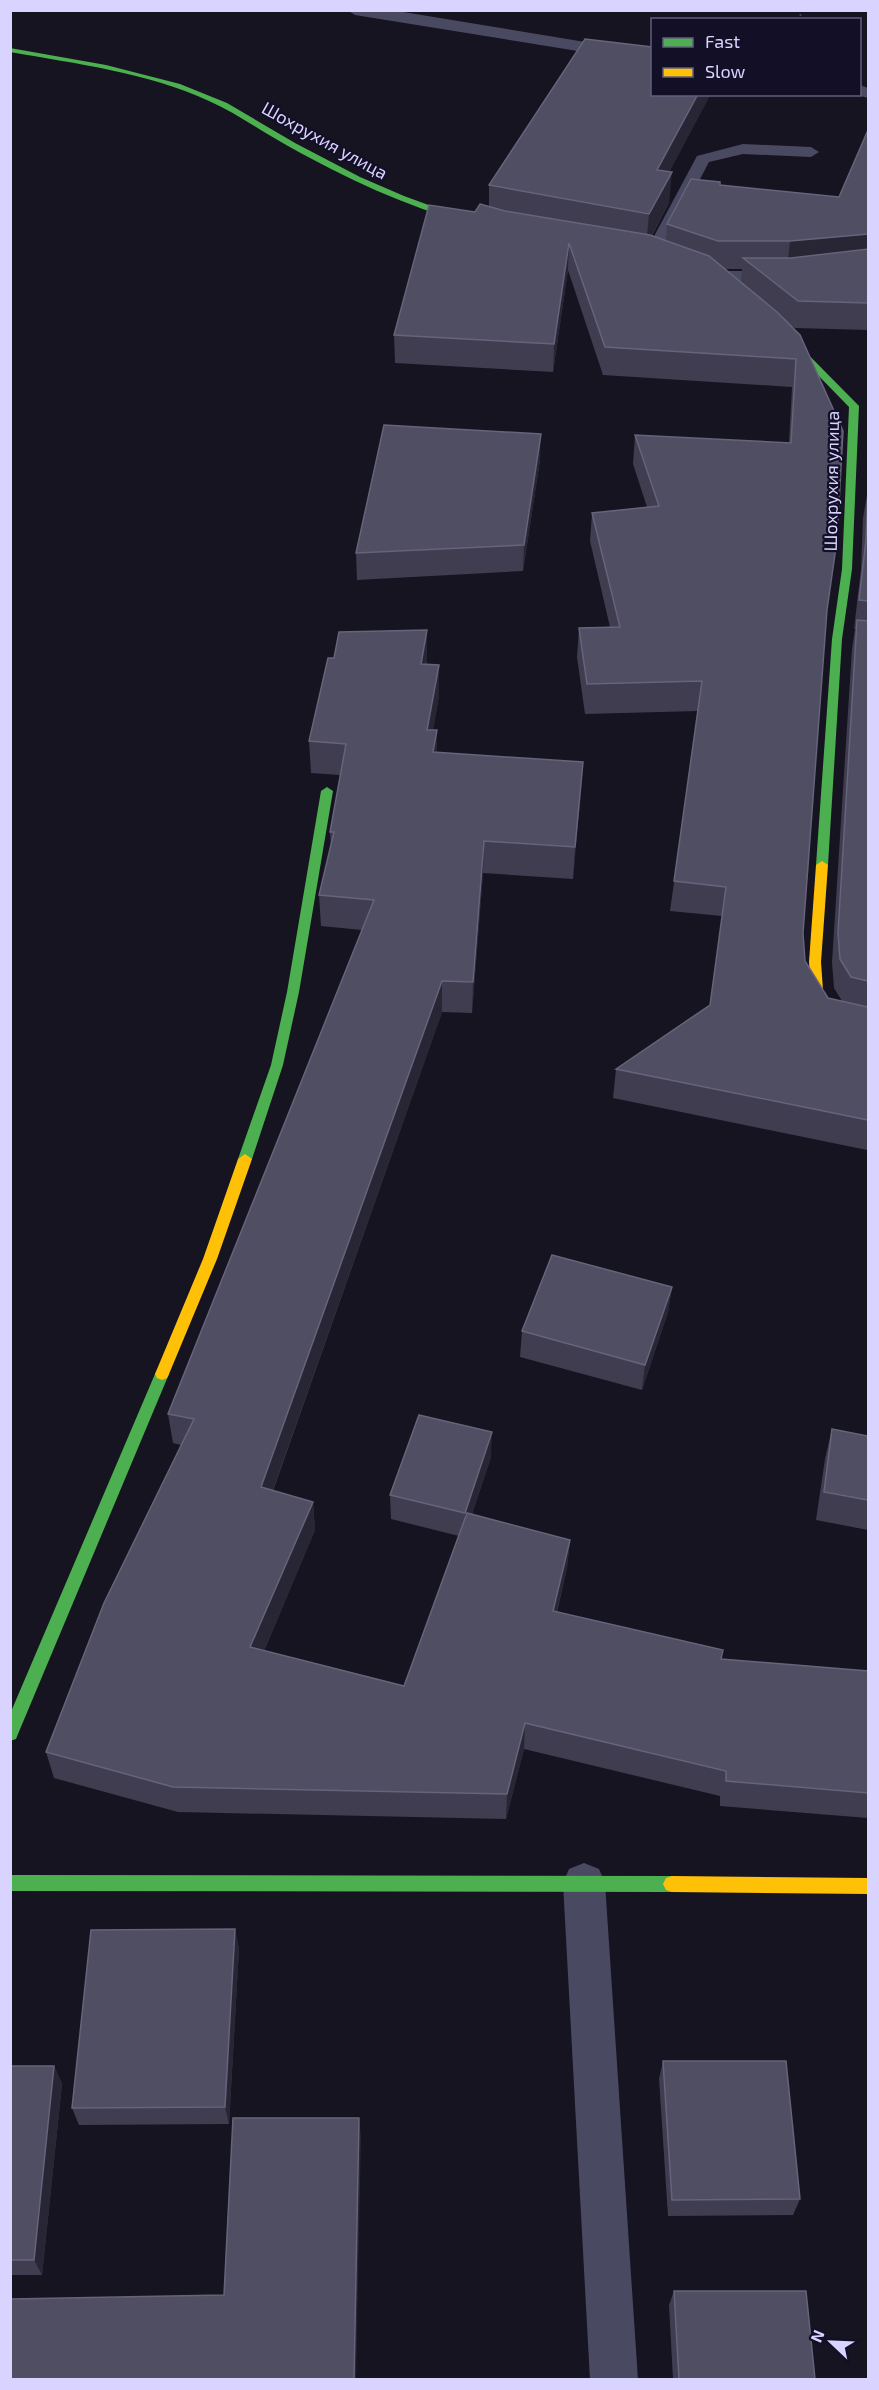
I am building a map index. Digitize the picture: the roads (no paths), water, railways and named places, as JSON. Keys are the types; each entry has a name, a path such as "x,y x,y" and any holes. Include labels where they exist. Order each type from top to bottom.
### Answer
{"street":[{"path":"355,10 651,58"},
{"name":"Шохрухия улица","path":"10,50 125,71 199,93 230,108 354,180 420,207 483,225"},
{"path":"646,254 669,261"},
{"path":"709,275 787,276 862,271 868,268"},
{"path":"709,275 731,291"},
{"name":"Шохрухия улица","path":"774,326 854,406 847,569 848,639 815,962 817,990 834,1017 868,1024"},
{"path":"10,1734 210,1259 277,1065 293,992 327,791"},
{"path":"10,1883 584,1882 868,1886"},
{"path":"584,1882 614,2379"}],"lane":[{"path":"646,254 703,159 743,149 811,152"}]}
